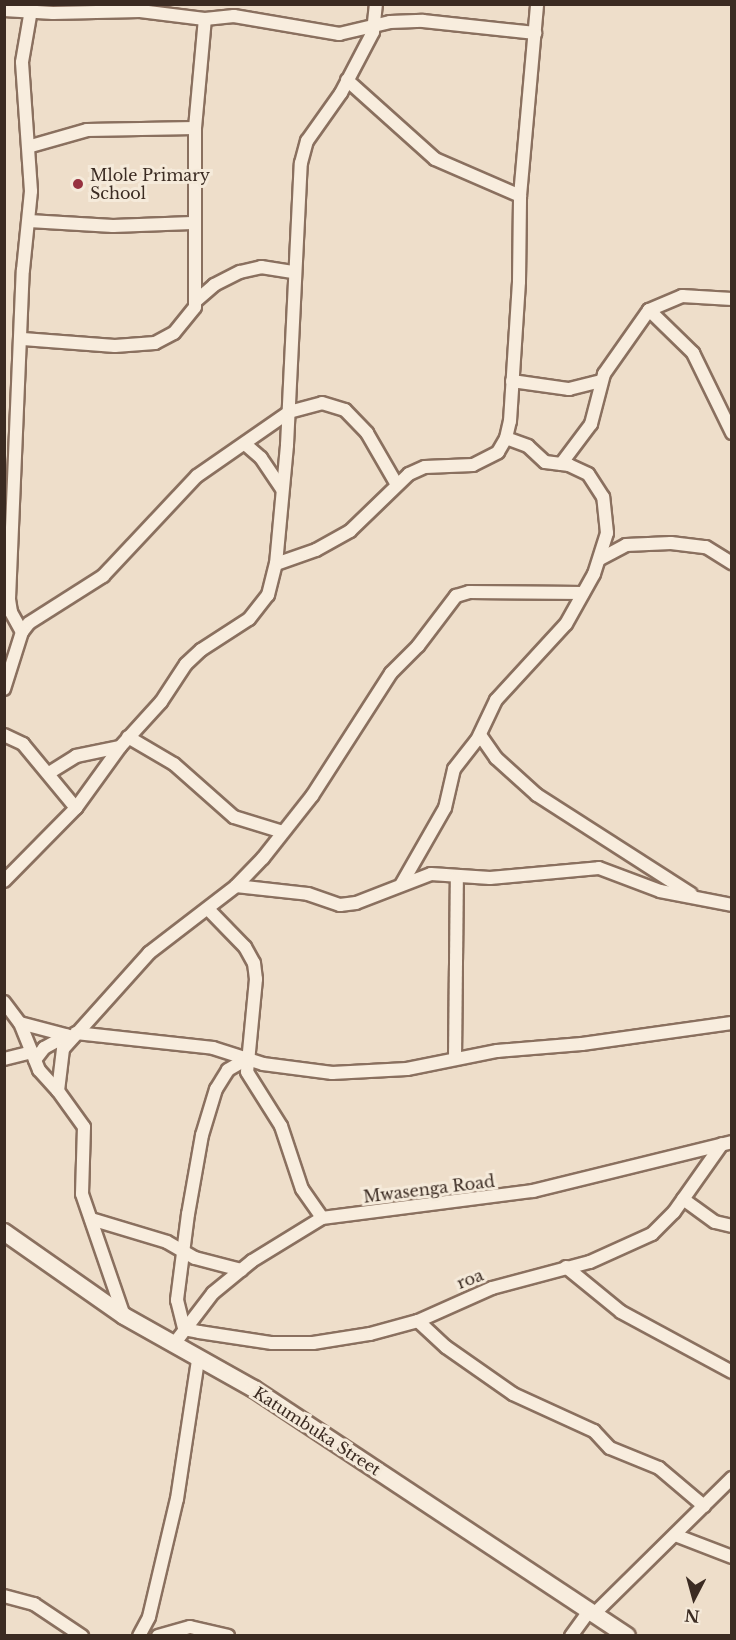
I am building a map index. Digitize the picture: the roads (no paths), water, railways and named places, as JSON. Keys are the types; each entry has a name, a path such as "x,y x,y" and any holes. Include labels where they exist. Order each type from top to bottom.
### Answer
{"main road":[{"name":"Katumbuka Street","path":"4,1232 124,1316 198,1360 254,1389 627,1635"}],"street":[{"path":"4,881 76,808 124,742 161,702 195,655 257,611 268,595 276,564 283,489 289,412 293,272 305,146 347,80 374,27 376,4"},
{"path":"276,564 316,550 350,531 396,483 420,468 473,465 498,452 506,438 512,381 520,196 537,4"},
{"path":"4,10 32,7 53,13 140,11 205,20 261,18 339,34 423,21 535,33"},
{"path":"22,632 10,612 9,599 23,339 23,270 29,221 31,146 22,62 32,7"},
{"path":"197,300 192,223 195,128 205,20"},
{"path":"347,80 435,159 520,196"},
{"path":"31,146 87,130 195,128"},
{"path":"29,221 113,226 192,223"},
{"path":"23,339 116,346 155,343 174,333 197,300 214,285 240,272 261,267 293,272"},
{"path":"561,464 591,424 601,381 650,310 682,296 732,299"},
{"path":"650,310 693,353 732,433"},
{"path":"512,381 569,388 601,381"},
{"path":"4,689 22,632 37,616 103,576 197,476 289,412 322,403 345,410 368,433 396,483"},
{"path":"401,885 444,808 454,769 480,735 496,700 560,634 600,559 608,519 603,497 588,474 561,464 543,461 528,446 506,438"},
{"path":"245,444 261,458 283,489"},
{"path":"600,559 626,545 671,543 706,547 732,563"},
{"path":"58,1091 59,1058 72,1035 149,953 236,886 312,796 391,673 418,646 456,596 469,592 583,593"},
{"path":"4,735 24,744 76,808"},
{"path":"480,735 496,758 537,795 695,896"},
{"path":"49,773 76,756 124,742 174,764 234,817 283,832"},
{"path":"236,886 308,894 340,905 356,903 431,874 490,878 599,868 660,891 732,905"},
{"path":"455,1058 457,877"},
{"path":"208,909 245,947 254,963 256,979 245,1060 248,1077 281,1126 302,1189 322,1218"},
{"path":"4,1002 20,1023 33,1056 84,1127 82,1194 124,1316"},
{"path":"20,1023 72,1035 213,1048 245,1060 332,1073 407,1069 455,1058 732,1023"},
{"path":"4,1059 33,1056 44,1048 72,1035"},
{"path":"184,1329 177,1300 182,1251 202,1135 216,1089 228,1070 245,1060"},
{"name":"Mwasenga Road","path":"174,1344 213,1293 241,1270 322,1218 533,1191 727,1143"},
{"name":"roa","path":"184,1329 272,1343 313,1343 370,1334 418,1321 492,1288 618,1251 652,1234 727,1143"},
{"path":"683,1198 715,1221 732,1226"},
{"path":"91,1219 167,1242 182,1251 241,1270"},
{"path":"566,1267 621,1312 732,1372"},
{"path":"418,1321 446,1347 513,1394 594,1431 610,1448 659,1468 704,1506"},
{"path":"139,1635 149,1617 177,1499 198,1360"},
{"path":"571,1635 592,1612 732,1478"},
{"path":"675,1535 732,1557"},
{"path":"4,1596 34,1604 82,1635"},
{"path":"158,1635 190,1627 228,1635"}],"place":[{"name":"Mlole Primary School","path":"78,184"}]}
